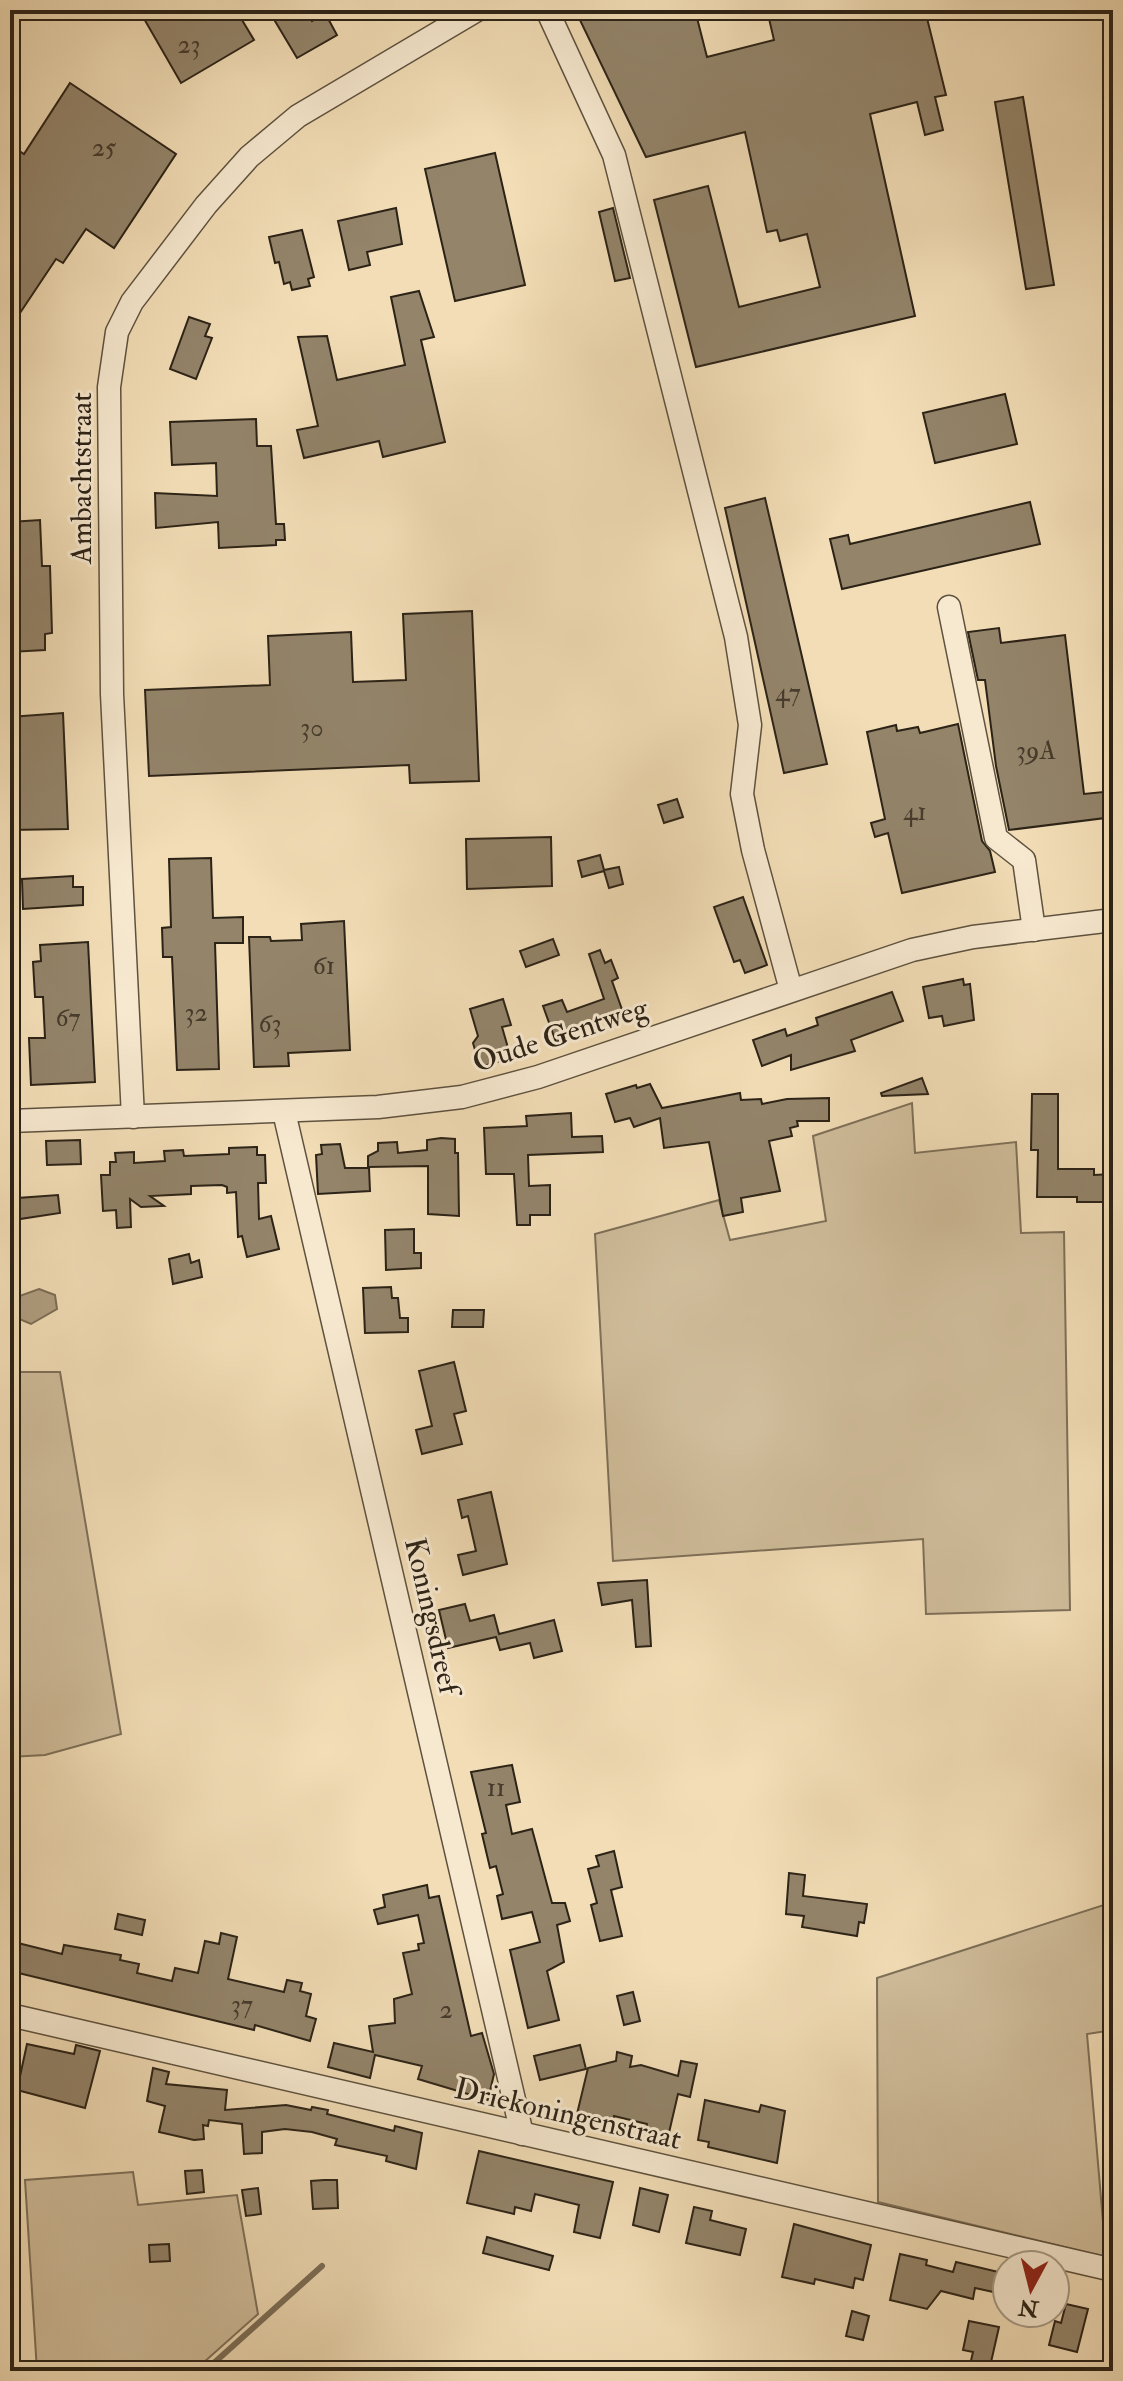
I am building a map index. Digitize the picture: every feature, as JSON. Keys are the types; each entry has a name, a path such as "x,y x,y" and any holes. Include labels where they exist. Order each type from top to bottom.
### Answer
{"street":[{"name":"Ambachtstraat","path":"133,1117 112,694 109,387 117,332 132,302 206,205 249,157 298,116 477,10"},
{"path":"547,10 614,155 736,637 750,725 742,794 753,850 791,990"},
{"path":"949,607 996,838 1024,860 1034,930"},
{"name":"Oude Gentweg","path":"10,1121 284,1112 420,1104 476,1094 549,1073 791,990 941,943 1113,920"},
{"name":"Koningsdreef","path":"284,1112 522,2134"},
{"name":"Driekoningenstraat","path":"10,2015 1113,2270"}],"shaded area":[{"path":"912,1103 915,1153 1016,1142 1021,1233 1064,1232 1070,1610 926,1614 923,1539 613,1561 595,1234 719,1200 730,1240 826,1221 813,1136"},
{"path":"39,1289 55,1295 57,1309 31,1324 10,1315 10,1292 17,1297"},
{"path":"10,1372 60,1372 121,1734 45,1755 10,1757"},
{"path":"1113,1902 1113,2030 1087,2034 1106,2257 878,2202 877,1978"},
{"path":"133,2172 138,2205 237,2195 258,2314 194,2371 37,2371 25,2180"}],"building":[{"path":"139,10 236,10 254,40 181,83"},
{"path":"294,10 306,10 312,21 325,13 337,35 297,58 275,21"},
{"path":"600,10 695,10 707,57 774,40 767,10 811,10 813,17 840,10 925,10 946,95 935,97 943,130 925,135 917,102 870,114 915,316 696,367 654,200 708,186 739,307 820,287 807,234 780,241 777,230 767,232 745,132 646,157 578,16"},
{"path":"70,83 176,154 114,248 86,229 63,263 56,259 10,328 10,145 24,154"},
{"path":"1023,97 1054,285 1026,289 995,102"},
{"path":"495,153 525,285 455,301 425,169"},
{"path":"396,208 402,244 367,252 370,265 349,270 338,221"},
{"path":"613,208 630,278 615,281 599,212"},
{"path":"302,230 314,277 308,279 310,286 292,290 290,282 284,284 269,237"},
{"path":"419,291 434,337 421,340 445,442 383,457 379,441 304,458 297,430 318,426 298,337 327,336 337,380 405,365 391,297"},
{"path":"189,317 210,324 205,336 212,338 196,379 170,369"},
{"path":"1005,394 1017,444 935,463 923,413"},
{"path":"256,419 257,446 271,446 276,524 284,524 285,540 276,540 276,545 219,548 218,522 156,528 155,493 217,496 216,463 172,465 170,422"},
{"path":"765,498 827,764 784,773 725,508"},
{"path":"1030,502 1040,544 842,589 830,539 848,535 850,544"},
{"path":"40,520 42,566 50,566 52,633 45,634 45,650 10,652 10,522"},
{"path":"472,611 479,781 410,783 409,765 149,776 145,690 270,685 268,636 351,632 353,682 406,680 403,614"},
{"path":"999,628 1001,643 1065,635 1084,794 1113,791 1113,817 1009,830 996,766 985,680 978,680 968,632"},
{"path":"63,713 68,829 10,830 10,717"},
{"path":"958,724 982,841 990,851 995,872 902,893 888,833 875,837 871,823 885,819 867,732 896,725 897,731 918,727 920,733"},
{"path":"677,799 683,817 664,823 658,805"},
{"path":"551,837 552,886 467,889 466,839"},
{"path":"600,855 604,870 619,867 623,884 609,888 604,871 582,877 578,861"},
{"path":"211,858 213,918 243,917 243,943 215,943 219,1069 177,1070 172,957 163,957 162,928 171,927 169,859"},
{"path":"73,876 73,887 83,887 83,905 23,909 22,879"},
{"path":"743,897 767,965 745,973 740,960 734,962 714,907"},
{"path":"344,921 350,1050 288,1053 289,1066 254,1067 249,937 270,937 271,941 302,940 301,924"},
{"path":"553,939 559,955 526,967 520,951"},
{"path":"88,942 95,1082 31,1085 29,1038 45,1038 43,997 35,997 33,962 41,961 40,945"},
{"path":"600,950 605,963 611,960 618,978 612,981 625,1018 607,1025 604,1016 572,1028 575,1036 556,1042 543,1006 562,1000 567,1012 604,999 589,954"},
{"path":"963,979 964,985 970,984 974,1020 944,1026 942,1016 929,1018 923,987"},
{"path":"892,992 903,1021 851,1040 855,1051 791,1070 791,1055 762,1066 753,1040 785,1029 787,1036 818,1025 816,1018"},
{"path":"503,999 511,1025 502,1027 511,1058 480,1067 473,1043 478,1036 470,1009"},
{"path":"922,1078 928,1094 882,1096 881,1093"},
{"path":"650,1084 662,1108 740,1093 741,1100 761,1099 762,1104 787,1099 829,1098 829,1121 797,1121 798,1126 790,1128 792,1136 769,1141 780,1191 741,1198 743,1212 723,1216 709,1142 664,1148 660,1118 634,1127 630,1118 615,1122 606,1094"},
{"path":"1032,1094 1058,1094 1058,1169 1094,1169 1094,1175 1113,1174 1113,1196 1109,1196 1109,1202 1077,1202 1077,1197 1037,1197 1038,1150 1031,1150"},
{"path":"571,1113 572,1137 602,1136 603,1152 528,1155 529,1186 550,1185 550,1215 530,1215 530,1225 517,1225 514,1174 486,1174 484,1128 527,1126 526,1116"},
{"path":"455,1139 459,1216 428,1214 428,1166 368,1167 368,1156 378,1151 378,1143 397,1142 398,1153 427,1150 427,1140"},
{"path":"80,1140 81,1164 47,1165 46,1141"},
{"path":"340,1144 345,1168 369,1168 370,1191 318,1194 316,1155 322,1154 321,1145"},
{"path":"257,1147 257,1155 265,1155 266,1183 258,1183 259,1219 271,1216 279,1249 247,1257 242,1236 238,1237 236,1192 227,1193 227,1187 222,1185 191,1186 191,1194 150,1196 164,1206 141,1207 130,1199 131,1227 117,1228 116,1210 103,1211 101,1175 110,1175 110,1162 116,1162 115,1153 134,1152 134,1163 165,1161 164,1151 183,1150 184,1156 229,1154 229,1148"},
{"path":"58,1195 60,1213 20,1219 18,1198"},
{"path":"414,1229 414,1253 421,1253 421,1268 386,1270 385,1230"},
{"path":"189,1254 191,1263 199,1260 202,1277 173,1284 169,1259"},
{"path":"391,1287 392,1298 398,1298 400,1318 408,1318 408,1332 365,1333 363,1288"},
{"path":"453,1310 484,1310 483,1327 452,1327"},
{"path":"454,1362 466,1411 454,1414 462,1444 422,1454 416,1430 432,1426 419,1371"},
{"path":"491,1492 507,1564 463,1575 458,1555 476,1551 468,1516 462,1518 458,1500"},
{"path":"647,1580 651,1646 636,1647 632,1600 602,1605 598,1583"},
{"path":"465,1604 470,1621 494,1615 499,1634 554,1620 562,1651 534,1658 530,1643 500,1650 496,1637 448,1648 439,1610"},
{"path":"512,1765 520,1802 506,1805 512,1834 532,1829 552,1903 565,1903 570,1921 557,1925 564,1962 547,1971 559,2020 528,2028 510,1950 540,1942 532,1912 502,1919 497,1896 503,1894 496,1866 490,1868 482,1834 486,1833 471,1772"},
{"path":"614,1851 622,1887 611,1890 622,1936 600,1941 591,1905 597,1903 588,1869 599,1866 596,1856"},
{"path":"789,1873 805,1875 803,1896 867,1904 864,1923 859,1922 857,1936 802,1927 804,1916 786,1914"},
{"path":"427,1885 429,1898 439,1896 471,2036 482,2033 494,2074 488,2100 418,2079 422,2066 375,2055 370,2078 328,2067 334,2043 373,2052 369,2026 395,2023 394,1999 412,1994 403,1953 419,1950 418,1944 424,1943 418,1915 378,1924 374,1910 385,1907 383,1895"},
{"path":"118,1914 145,1920 142,1935 115,1929"},
{"path":"221,1933 237,1937 228,1979 284,1992 287,1980 302,1983 300,1991 311,1994 306,2016 316,2019 310,2041 255,2025 254,2030 10,1971 10,1941 62,1954 64,1945 121,1955 120,1960 139,1964 137,1973 172,1981 175,1968 198,1973 205,1941 219,1944"},
{"path":"633,1992 640,2021 624,2025 617,1996"},
{"path":"27,2044 74,2054 76,2045 100,2051 85,2108 17,2090"},
{"path":"580,2045 586,2069 540,2080 534,2056"},
{"path":"617,2052 632,2056 630,2067 641,2065 678,2076 681,2061 697,2064 690,2097 678,2094 668,2137 645,2132 647,2124 614,2116 613,2122 577,2114 588,2068 616,2061"},
{"path":"153,2068 169,2072 166,2084 227,2090 225,2110 286,2105 311,2110 312,2107 328,2110 327,2114 394,2131 395,2126 422,2133 416,2169 386,2161 387,2156 335,2145 337,2139 312,2132 285,2129 262,2132 262,2153 244,2154 242,2124 209,2120 208,2126 203,2125 204,2139 194,2140 159,2132 165,2106 147,2101"},
{"path":"705,2100 759,2112 761,2105 785,2111 777,2163 708,2147 709,2142 698,2140"},
{"path":"479,2151 613,2182 600,2238 574,2232 579,2205 535,2194 531,2211 515,2207 514,2214 467,2203"},
{"path":"202,2170 204,2192 187,2194 185,2171"},
{"path":"337,2180 338,2208 313,2209 311,2181"},
{"path":"258,2188 261,2214 246,2216 242,2190"},
{"path":"640,2188 668,2195 659,2232 633,2225"},
{"path":"694,2207 712,2211 710,2220 746,2229 740,2255 686,2243"},
{"path":"794,2224 871,2245 863,2280 855,2278 853,2288 815,2279 814,2284 782,2277"},
{"path":"487,2237 553,2256 549,2270 483,2253"},
{"path":"169,2244 170,2261 150,2262 149,2245"},
{"path":"900,2254 927,2260 926,2265 953,2272 956,2262 991,2270 991,2292 975,2288 973,2299 941,2291 927,2309 890,2300"},
{"path":"1071,2305 1088,2309 1077,2352 1049,2345 1053,2329 1071,2329"},
{"path":"852,2311 869,2316 863,2340 846,2336"},
{"path":"969,2321 999,2329 989,2371 975,2371 976,2366 970,2365 973,2352 963,2350"}],"waterway":[{"path":"205,2371 322,2266"}]}
